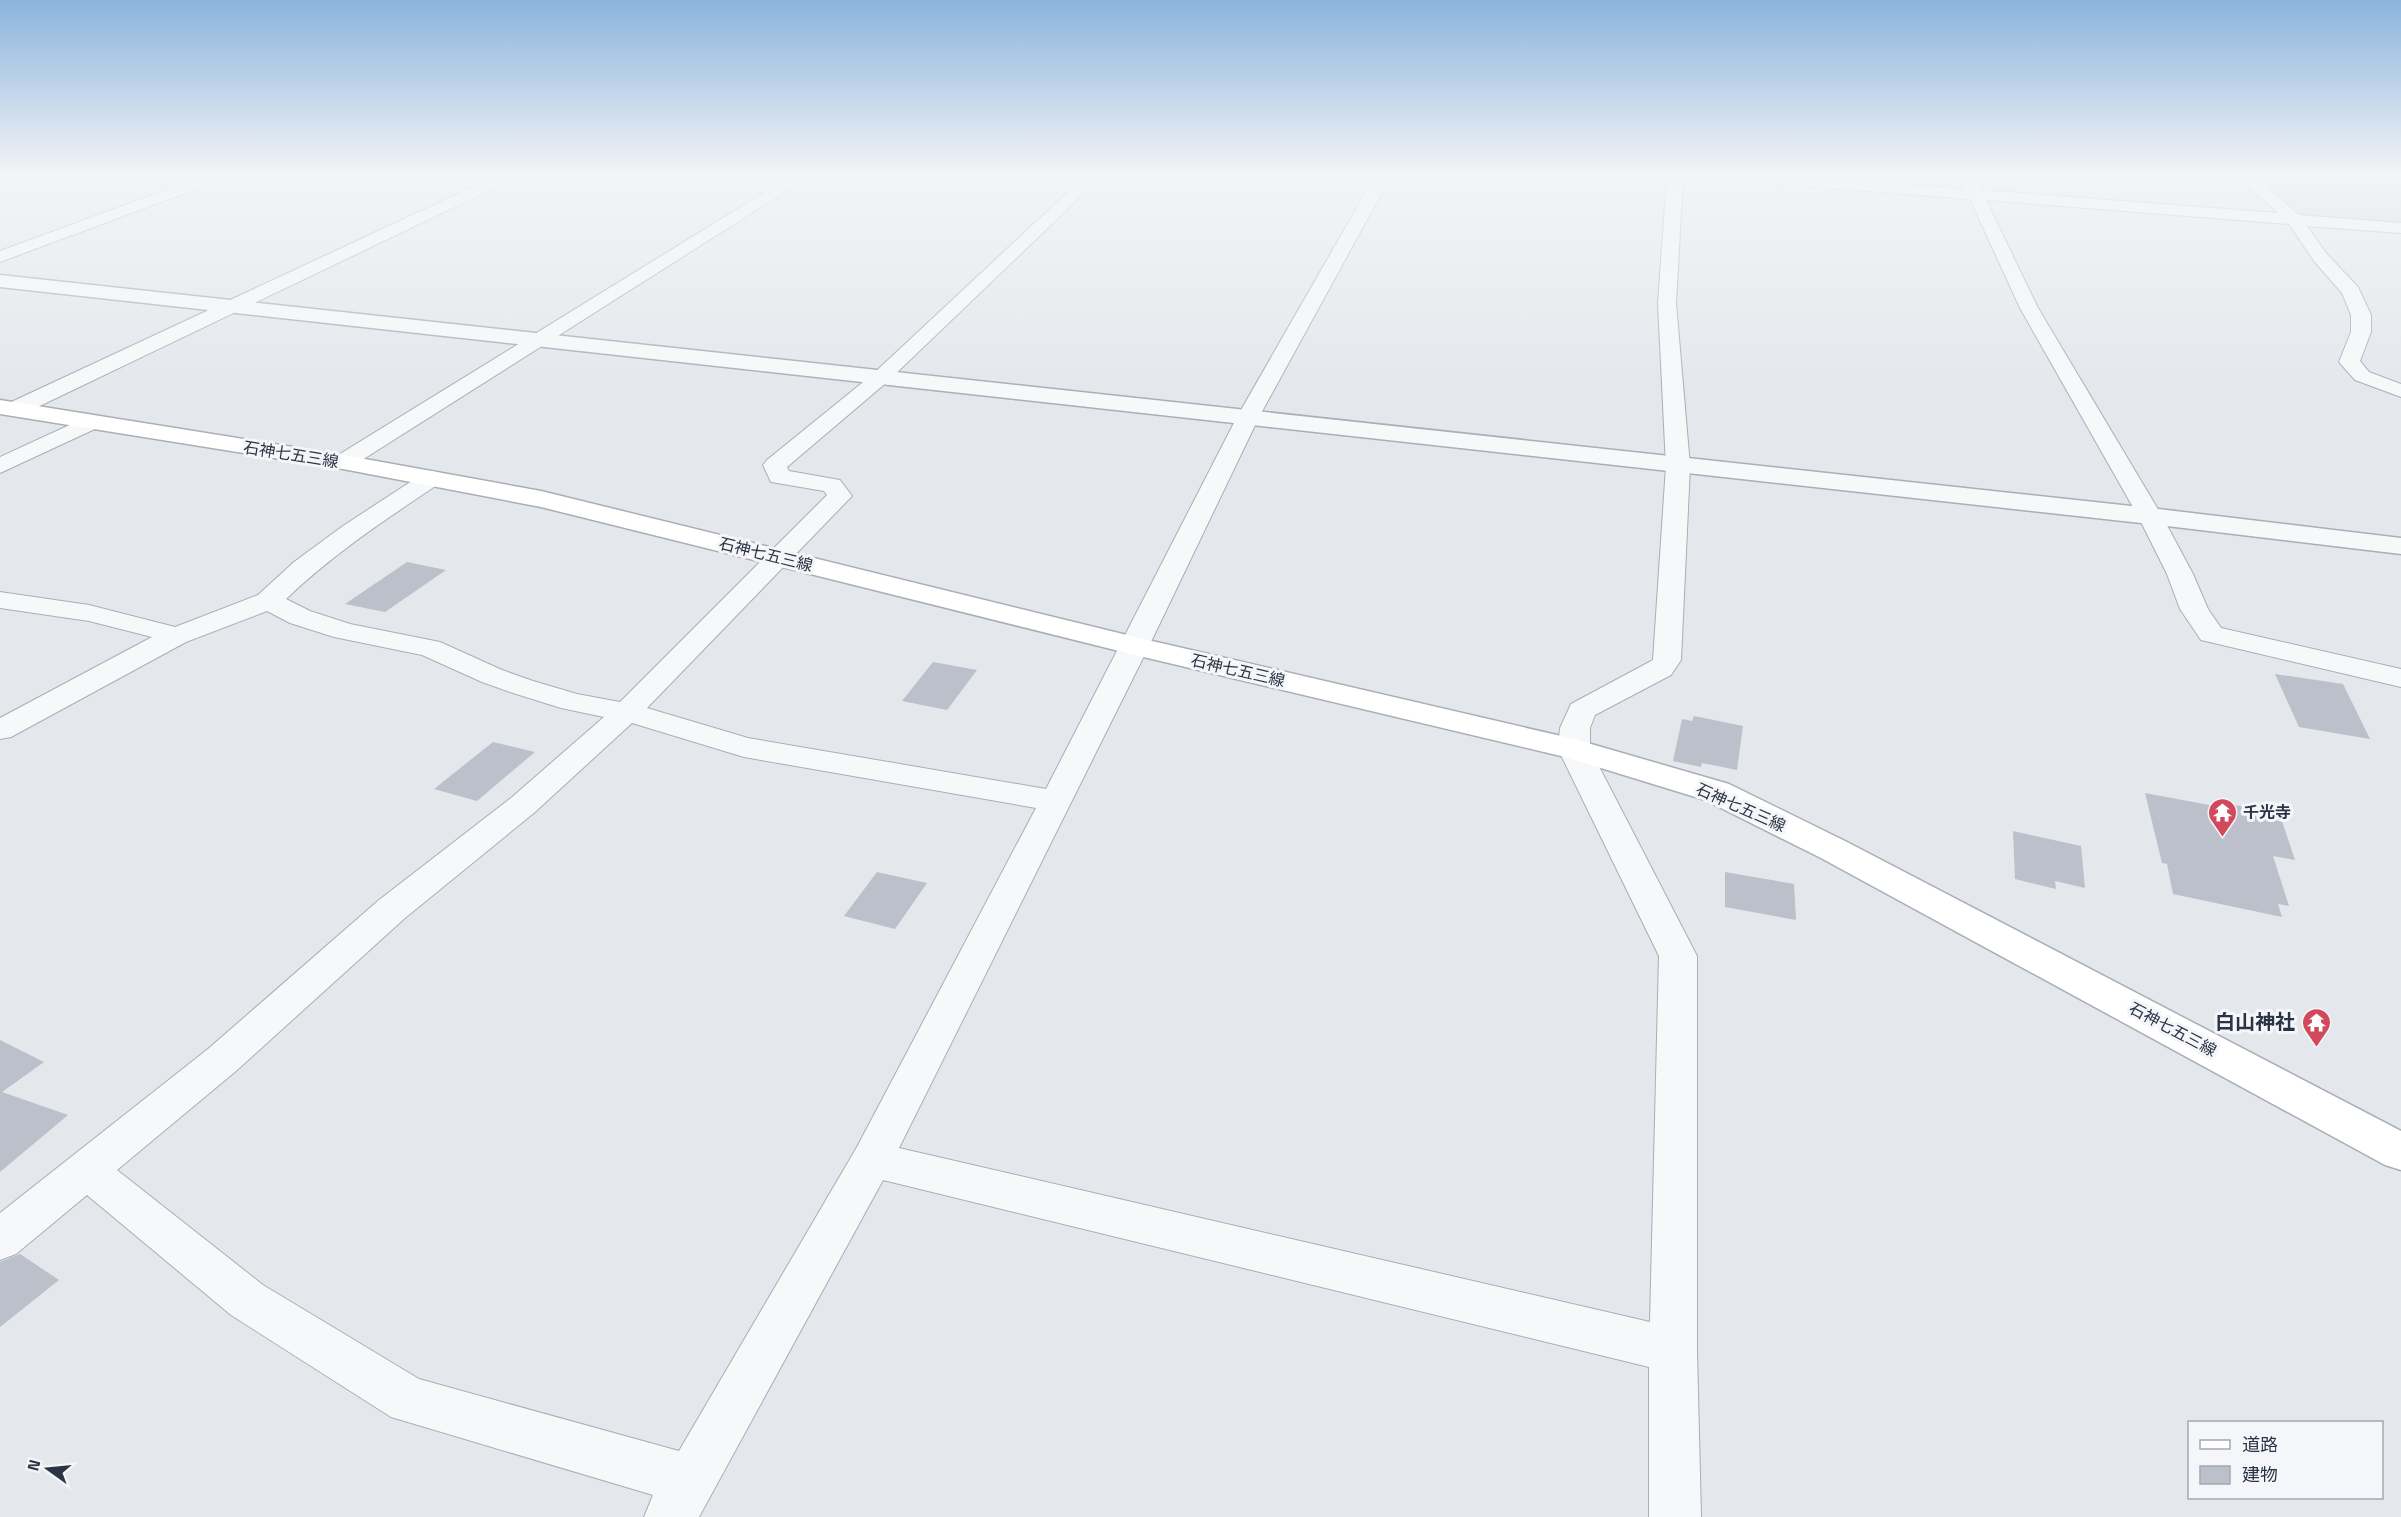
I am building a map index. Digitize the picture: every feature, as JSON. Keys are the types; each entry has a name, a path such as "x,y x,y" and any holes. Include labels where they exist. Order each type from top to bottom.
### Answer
{"main road":[{"name":"石神七五三線","path":"7,408 343,462 542,499 1135,646 1574,749 1717,792 1834,850 2397,1144"}],"street":[{"path":"0,258 30,247"},
{"path":"7,408 234,306 359,247"},
{"path":"343,462 689,247"},
{"path":"0,1240 88,1171 222,1060 392,909 501,824 627,712 840,496 832,485 779,477 775,465 880,378 1019,247"},
{"path":"88,1171 247,1300 408,1400 680,1498 872,1160 1135,646 1248,417 1343,247"},
{"path":"1670,247 1666,303 1678,466 1667,660 1661,669 1582,710 1575,728 1574,749 1678,956 1673,1350 1675,1517"},
{"path":"2001,247 2029,308 2150,516 2180,574 2194,609 2211,634 2401,678"},
{"path":"2313,247 2351,291 2361,315 2361,332 2349,362 2362,376 2401,391"},
{"path":"0,281 2150,516 2401,546"},
{"path":"0,466 89,423"},
{"path":"0,730 176,636 268,601 303,568 344,537 432,478"},
{"path":"0,600 73,609 144,624 176,636"},
{"path":"268,601 300,617 344,631 430,648 492,676 523,687 572,702 627,712 744,747 1055,801"},
{"path":"872,1160 1673,1350"}],"building":[{"path":"407,562 446,570 385,612 345,604"},
{"path":"933,662 977,670 947,710 902,701"},
{"path":"2275,674 2343,684 2370,739 2299,727"},
{"path":"1694,716 1743,726 1737,770 1702,763 1701,767 1673,761 1682,719 1692,721"},
{"path":"493,742 535,752 477,801 434,789"},
{"name":"千光寺","path":"2145,793 2220,807 2218,802 2273,812 2275,820 2282,821 2295,860 2273,856 2289,906 2278,904 2282,917 2173,894 2167,864 2162,863"},
{"path":"2013,831 2081,846 2085,888 2055,881 2056,889 2015,879"},
{"path":"877,872 927,883 895,929 844,916"},
{"path":"1725,872 1794,884 1796,920 1725,907"},
{"path":"0,1040 44,1062 2,1092 68,1115 0,1172"},
{"path":"20,1254 59,1280 0,1327 0,1262"}],"place":[{"name":"千光寺","path":"2222,838"},
{"name":"白山神社","path":"2316,1048"}]}
